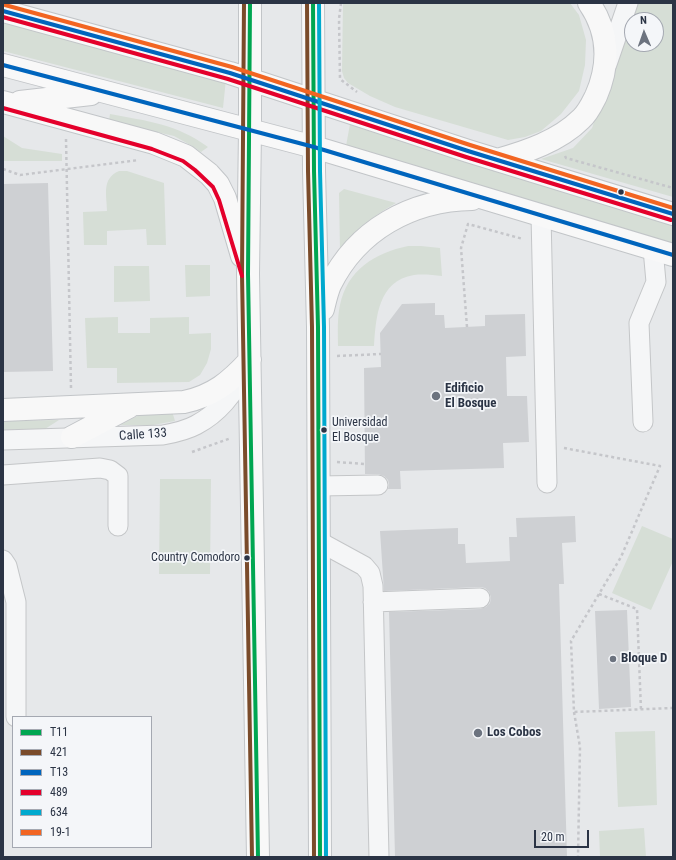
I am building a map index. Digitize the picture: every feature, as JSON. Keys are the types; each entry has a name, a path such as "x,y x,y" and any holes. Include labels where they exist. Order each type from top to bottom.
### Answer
{"main road":[{"path":"250,3 248,274 258,857"},
{"path":"313,3 313,100 318,327 320,542 320,857"},
{"path":"313,58 329,3"},
{"path":"497,160 523,153 543,145 582,119 592,105 600,87 606,66 604,34 596,13 589,3"},
{"path":"3,11 216,68 497,160 673,214"},
{"path":"3,65 314,147 663,252"},
{"path":"6,102 103,92"},
{"path":"6,102 154,143 186,156 199,165 218,184 224,198 248,274"},
{"path":"318,327 329,286 344,262 363,240 385,222 410,210 426,206 465,199 484,198"},
{"path":"3,410 184,402 198,399 209,394 235,377 250,360"},
{"path":"72,437 133,404"}],"street":[{"path":"606,66 628,3"},
{"path":"541,215 547,483"},
{"path":"643,422 639,323 656,282 663,252"},
{"name":"Calle 133","path":"3,440 163,435 186,430 215,412 224,403 240,382 250,360"},
{"path":"3,475 100,468 110,470 118,476 118,526"},
{"path":"319,486 378,485"},
{"path":"320,542 364,566 370,573 373,586 379,857"},
{"path":"3,560 7,566 16,602 16,716"},
{"path":"373,602 480,598"}],"path":[{"path":"341,3 339,19 340,79 360,95"},
{"path":"66,134 72,406"},
{"path":"563,152 566,158 673,188"},
{"path":"3,168 20,175 140,160"},
{"path":"467,327 461,248 468,224 530,240"},
{"path":"332,356 381,354"},
{"path":"545,445 660,466 621,557 571,641 574,712 580,747 578,857"},
{"path":"335,462 365,464"},
{"path":"599,594 637,610 642,710"},
{"path":"574,712 673,708"}],"shaded area":[{"path":"343,3 570,3 579,15 586,40 585,65 579,91 561,114 541,131 525,137 508,140 395,107 370,96 348,83 344,78 342,71"},
{"path":"636,3 673,3 673,197 541,159 573,148 592,128 624,37 624,52 664,52 664,12 633,12"},
{"path":"3,19 226,79 223,108 3,51"},
{"path":"110,114 149,121 173,128 185,133 208,147 201,152 174,136 109,121"},
{"path":"350,124 673,220 673,243 346,146"},
{"path":"3,136 22,148 62,154 62,161 3,161"},
{"path":"119,171 127,171 164,183 166,245 147,245 146,229 107,231 107,245 84,245 83,212 107,211 107,183 113,174"},
{"path":"344,189 396,203 365,224 340,251 339,193"},
{"path":"408,246 440,248 442,276 414,275 402,279 386,292 378,312 374,346 338,346 339,310 349,282 364,265 384,253"},
{"path":"185,265 210,265 210,296 186,297"},
{"path":"114,266 149,266 150,301 114,302"},
{"path":"118,317 118,333 150,333 150,318 189,317 189,334 211,333 211,349 207,363 200,375 189,382 117,383 117,368 87,368 85,318"},
{"path":"147,411 172,411 175,421 153,425 120,425"},
{"path":"59,420 45,429 3,430 3,421"},
{"path":"160,479 211,479 210,574 159,574"},
{"path":"642,526 673,539 673,561 651,610 612,593"},
{"path":"655,731 657,805 618,807 615,732"},
{"path":"644,828 646,857 600,857 599,831"}],"building":[{"path":"48,183 53,371 3,372 3,184"},
{"name":"Edificio El Bosque","path":"435,303 435,315 444,315 445,328 485,326 485,315 525,314 526,356 506,357 507,396 527,396 529,442 503,443 504,468 400,471 401,489 388,489 388,480 384,476 378,474 365,474 364,368 381,367 380,333 402,304"},
{"name":"Los Cobos","path":"575,516 576,542 562,543 564,584 559,584 567,857 395,857 389,612 480,609 486,607 490,603 491,597 485,588 480,587 384,591 380,531 458,528 458,544 465,544 466,563 510,561 509,537 517,537 516,518"},
{"name":"Bloque D","path":"627,610 631,707 599,709 595,611"}],"transit line":[{"name":"421","path":"244,3 242,274 252,857"},
{"name":"T11","path":"250,3 248,274 258,857"},
{"name":"421","path":"307,3 308,171 312,327 314,857"},
{"name":"T11","path":"313,3 314,171 318,327 320,857"},
{"name":"634","path":"319,3 320,171 324,327 326,857"},
{"name":"19-1","path":"5,5 232,67 470,145 673,208"},
{"name":"T13","path":"3,11 230,73 468,151 673,214"},
{"name":"489","path":"3,17 228,79 466,157 671,220"},
{"name":"T13","path":"3,65 314,147 673,255"},
{"name":"489","path":"3,108 152,149 183,161 213,187 219,200 242,276"}],"place":[{"name":"Edificio El Bosque","path":"436,396"},
{"name":"Universidad El Bosque","path":"324,430"},
{"name":"Country Comodoro","path":"247,558"},
{"name":"Bloque D","path":"613,659"},
{"name":"Los Cobos","path":"478,733"}]}
